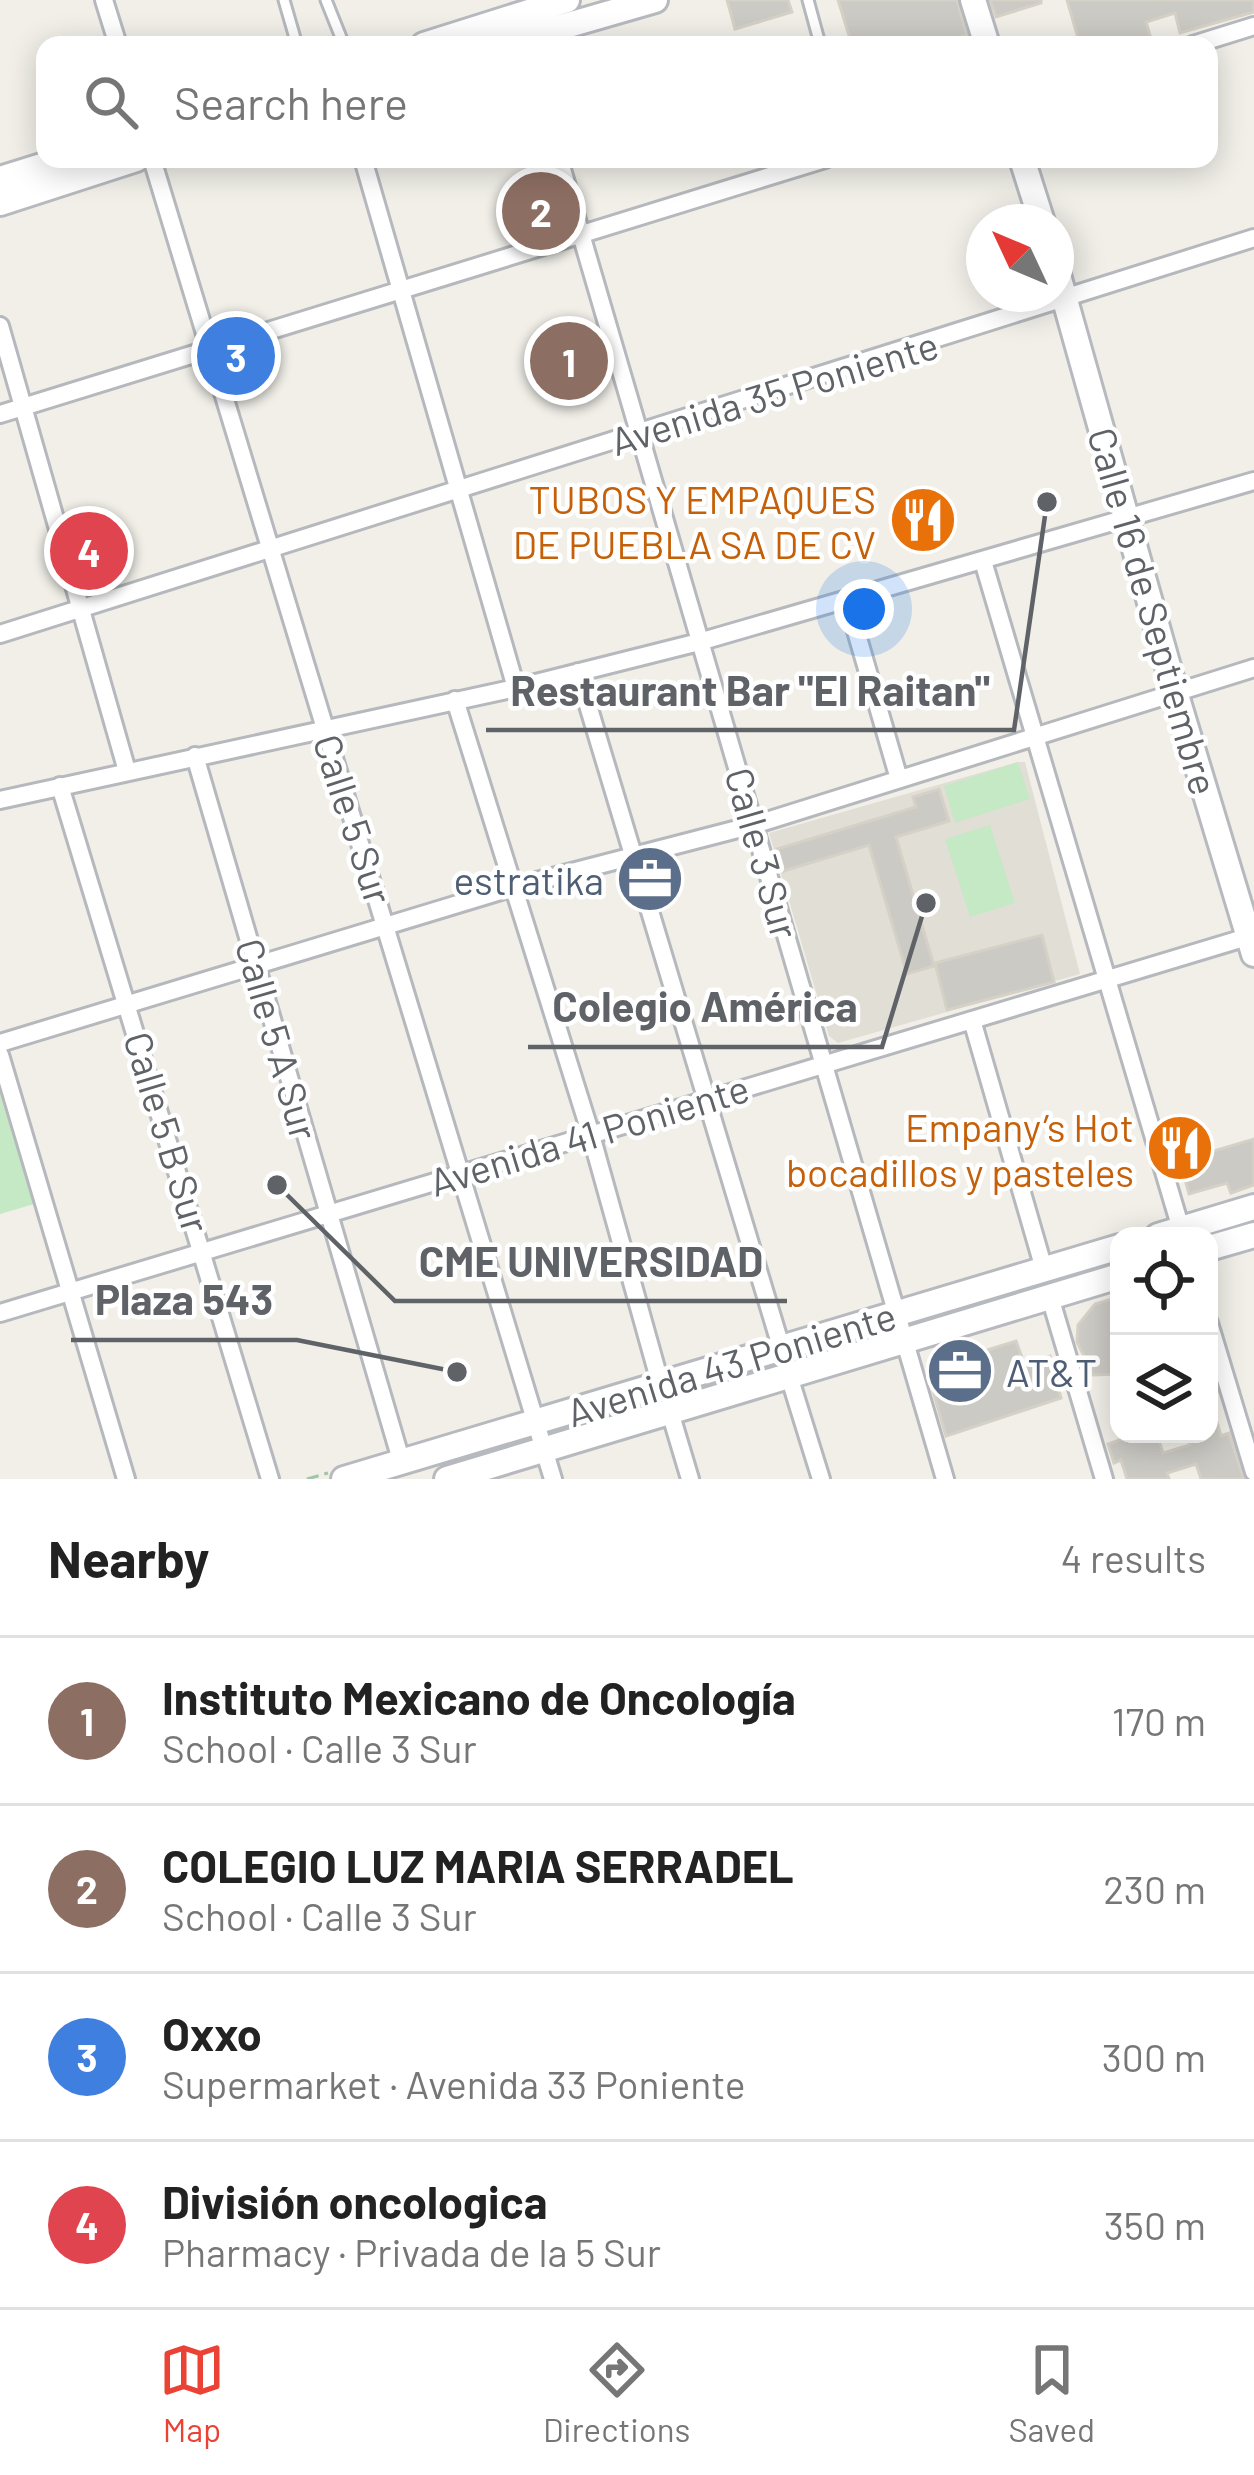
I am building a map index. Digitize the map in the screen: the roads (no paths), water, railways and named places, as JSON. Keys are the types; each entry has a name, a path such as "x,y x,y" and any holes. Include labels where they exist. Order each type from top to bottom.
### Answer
{"main road":[{"path":"512,33 567,0"},
{"path":"512,33 655,0"},
{"path":"974,0 984,36"},
{"path":"0,179 36,168"},
{"path":"0,202 108,168"},
{"path":"1025,168 1036,204"},
{"name":"Calle 16 de Septiembre","path":"1069,312 1176,695 1252,942"},
{"path":"1189,1227 1254,1208"},
{"path":"1218,1245 1254,1234"},
{"name":"Avenida 43 Poniente","path":"344,1479 1110,1250"},
{"name":"Avenida 43 Poniente","path":"447,1479 1110,1279"}],"street":[{"path":"104,0 115,36"},
{"path":"1218,37 1254,26"},
{"name":"Calle 5 Sur","path":"155,168 553,1479"},
{"path":"365,168 516,688"},
{"name":"Calle 3 Sur","path":"562,168 945,1479"},
{"path":"0,414 796,168"},
{"name":"Avenida 35 Poniente","path":"1074,297 1253,241"},
{"name":"Avenida 35 Poniente","path":"0,634 1028,312"},
{"path":"0,326 127,771"},
{"path":"0,800 578,673 1254,481"},
{"path":"983,561 1107,980 1168,1227"},
{"path":"847,600 899,779"},
{"path":"0,1043 514,887 757,824 1254,668"},
{"path":"578,673 782,1350"},
{"path":"455,700 591,1135 661,1386"},
{"name":"Calle 5 A Sur","path":"195,756 401,1460"},
{"name":"Calle 5 B Sur","path":"60,787 270,1479"},
{"name":"Avenida 41 Poniente","path":"0,1313 821,1063 1252,942"},
{"path":"972,1021 1043,1269"},
{"path":"0,1055 126,1479"},
{"path":"1050,1297 1104,1479"},
{"path":"1213,1335 1254,1472"},
{"path":"789,1376 821,1479"},
{"path":"670,1412 690,1479"}],"lane":[{"path":"284,0 294,36"},
{"path":"326,0 340,36"},
{"path":"808,0 818,36"}],"place":[{"name":"COLEGIO LUZ MARIA SERRADEL","path":"541,211"},
{"name":"Oxxo","path":"236,356"},
{"name":"Instituto Mexicano de Oncología","path":"569,361"},
{"name":"Restaurant Bar \"El Raitan\"","path":"1047,502"},
{"name":"TUBOS Y EMPAQUES DE PUEBLA SA DE CV","path":"923,520"},
{"name":"División oncologica","path":"89,551"},
{"name":"estratika","path":"650,879"},
{"name":"Colegio América","path":"926,903"},
{"name":"Empany’s Hot bocadillos y pasteles","path":"1180,1148"},
{"name":"CME UNIVERSIDAD","path":"277,1185"},
{"name":"AT&T","path":"960,1371"},
{"name":"Plaza 543","path":"457,1372"}]}
